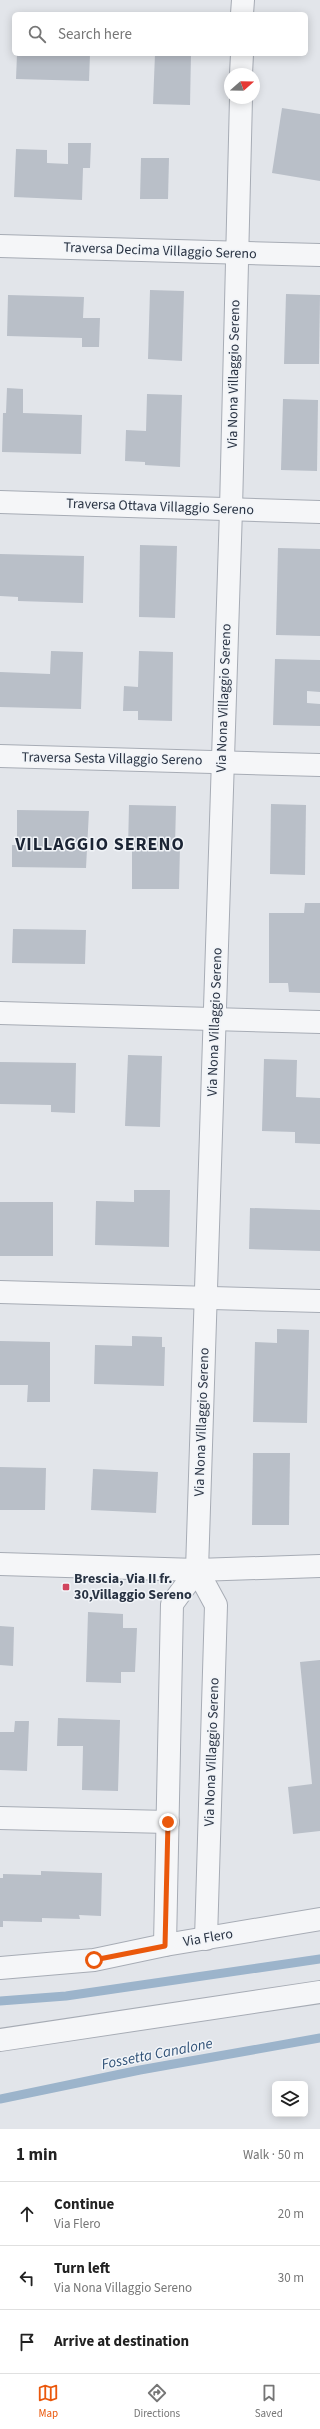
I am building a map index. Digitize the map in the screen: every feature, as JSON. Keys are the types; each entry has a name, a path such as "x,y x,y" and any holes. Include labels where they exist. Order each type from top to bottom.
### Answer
{"street":[{"path":"242,12 243,0"},
{"path":"241,68 242,56"},
{"name":"Via Nona Villaggio Sereno","path":"206,1939 216,1605 197,1570 207,1298 222,762 231,509 241,104"},
{"name":"Traversa Decima Villaggio Sereno","path":"0,246 320,255"},
{"name":"Traversa Ottava Villaggio Sereno","path":"0,502 320,512"},
{"name":"Traversa Sesta Villaggio Sereno","path":"0,756 320,765"},
{"path":"0,1013 320,1022"},
{"path":"0,1292 320,1301"},
{"path":"0,1564 197,1570 320,1566"},
{"path":"165,1946 172,1604 197,1570"},
{"path":"0,1818 168,1822"},
{"name":"Via Flero","path":"0,1968 94,1960 320,1919"},
{"path":"0,2040 320,1992"}],"building":[{"path":"17,56 90,56 89,81 16,79"},
{"path":"155,56 191,56 190,105 153,104"},
{"path":"282,108 320,114 320,181 272,173"},
{"path":"68,143 91,143 90,168 83,168 82,200 14,197 16,149 47,150 47,163 68,164"},
{"path":"141,158 169,158 168,199 140,199"},
{"path":"150,290 184,291 182,361 148,359"},
{"path":"286,294 320,295 319,364 284,364"},
{"path":"8,295 84,297 83,318 100,318 99,347 82,347 82,338 7,336"},
{"path":"7,388 23,389 23,413 82,415 81,454 2,452 3,413 6,413"},
{"path":"147,394 182,395 180,467 145,465 145,462 125,461 126,430 146,431"},
{"path":"283,399 318,400 317,471 281,470"},
{"path":"140,545 177,546 175,618 139,617"},
{"path":"278,548 320,549 320,636 276,635"},
{"path":"0,554 84,556 83,603 18,601 18,597 0,596"},
{"path":"51,651 83,652 81,709 0,707 0,672 50,674"},
{"path":"139,651 173,652 172,721 138,720 138,711 123,711 124,686 138,687"},
{"path":"275,659 320,660 320,692 307,691 307,703 320,704 320,726 273,725"},
{"path":"271,804 306,805 305,875 270,874"},
{"path":"129,805 176,806 175,846 180,846 179,889 132,889 132,849 128,849"},
{"path":"17,810 89,811 86,868 12,867 12,845 17,845"},
{"path":"305,903 320,903 320,993 289,992 288,983 269,983 269,913 304,913"},
{"path":"13,929 86,930 85,964 12,963"},
{"path":"128,1055 162,1056 160,1127 125,1126"},
{"path":"264,1059 297,1060 296,1097 320,1098 320,1144 295,1143 295,1132 262,1131"},
{"path":"0,1062 76,1063 75,1113 51,1112 51,1105 0,1104"},
{"path":"134,1190 170,1190 169,1247 95,1245 96,1201 134,1202"},
{"path":"0,1202 53,1202 53,1256 0,1256"},
{"path":"250,1208 320,1210 320,1251 249,1249"},
{"path":"277,1329 309,1330 307,1423 253,1422 255,1342 277,1343"},
{"path":"132,1336 162,1337 162,1347 165,1347 164,1386 94,1384 95,1345 132,1346"},
{"path":"0,1341 50,1342 50,1402 27,1402 28,1385 0,1385"},
{"path":"253,1453 290,1453 289,1525 252,1525"},
{"path":"0,1467 46,1468 45,1510 0,1510"},
{"path":"93,1469 158,1472 156,1513 91,1510"},
{"path":"88,1612 123,1614 123,1628 137,1628 135,1672 121,1672 121,1683 86,1682"},
{"path":"0,1626 14,1627 13,1666 0,1665"},
{"path":"320,1660 320,1831 293,1834 288,1787 312,1784 300,1662"},
{"path":"58,1718 120,1720 118,1791 82,1790 83,1746 57,1746"},
{"path":"15,1721 29,1721 27,1771 0,1770 0,1732 14,1732"},
{"path":"41,1871 102,1873 101,1916 79,1915 80,1919 42,1918 42,1922 3,1921 3,1927 0,1927 0,1878 3,1878 3,1874 41,1875"}],"waterway":[{"name":"Fossetta Canalone","path":"0,2001 66,1996 320,1959"},
{"name":"Fossetta Canalone","path":"0,2099 140,2070 320,2038"}],"place":[{"name":"Brescia, Via II fr. 30,Villaggio Sereno","path":"66,1587"}],"district":[{"name":"VILLAGGIO SERENO","path":"100,844"}],"route":[{"path":"94,1960 165,1946 168,1822"}]}
